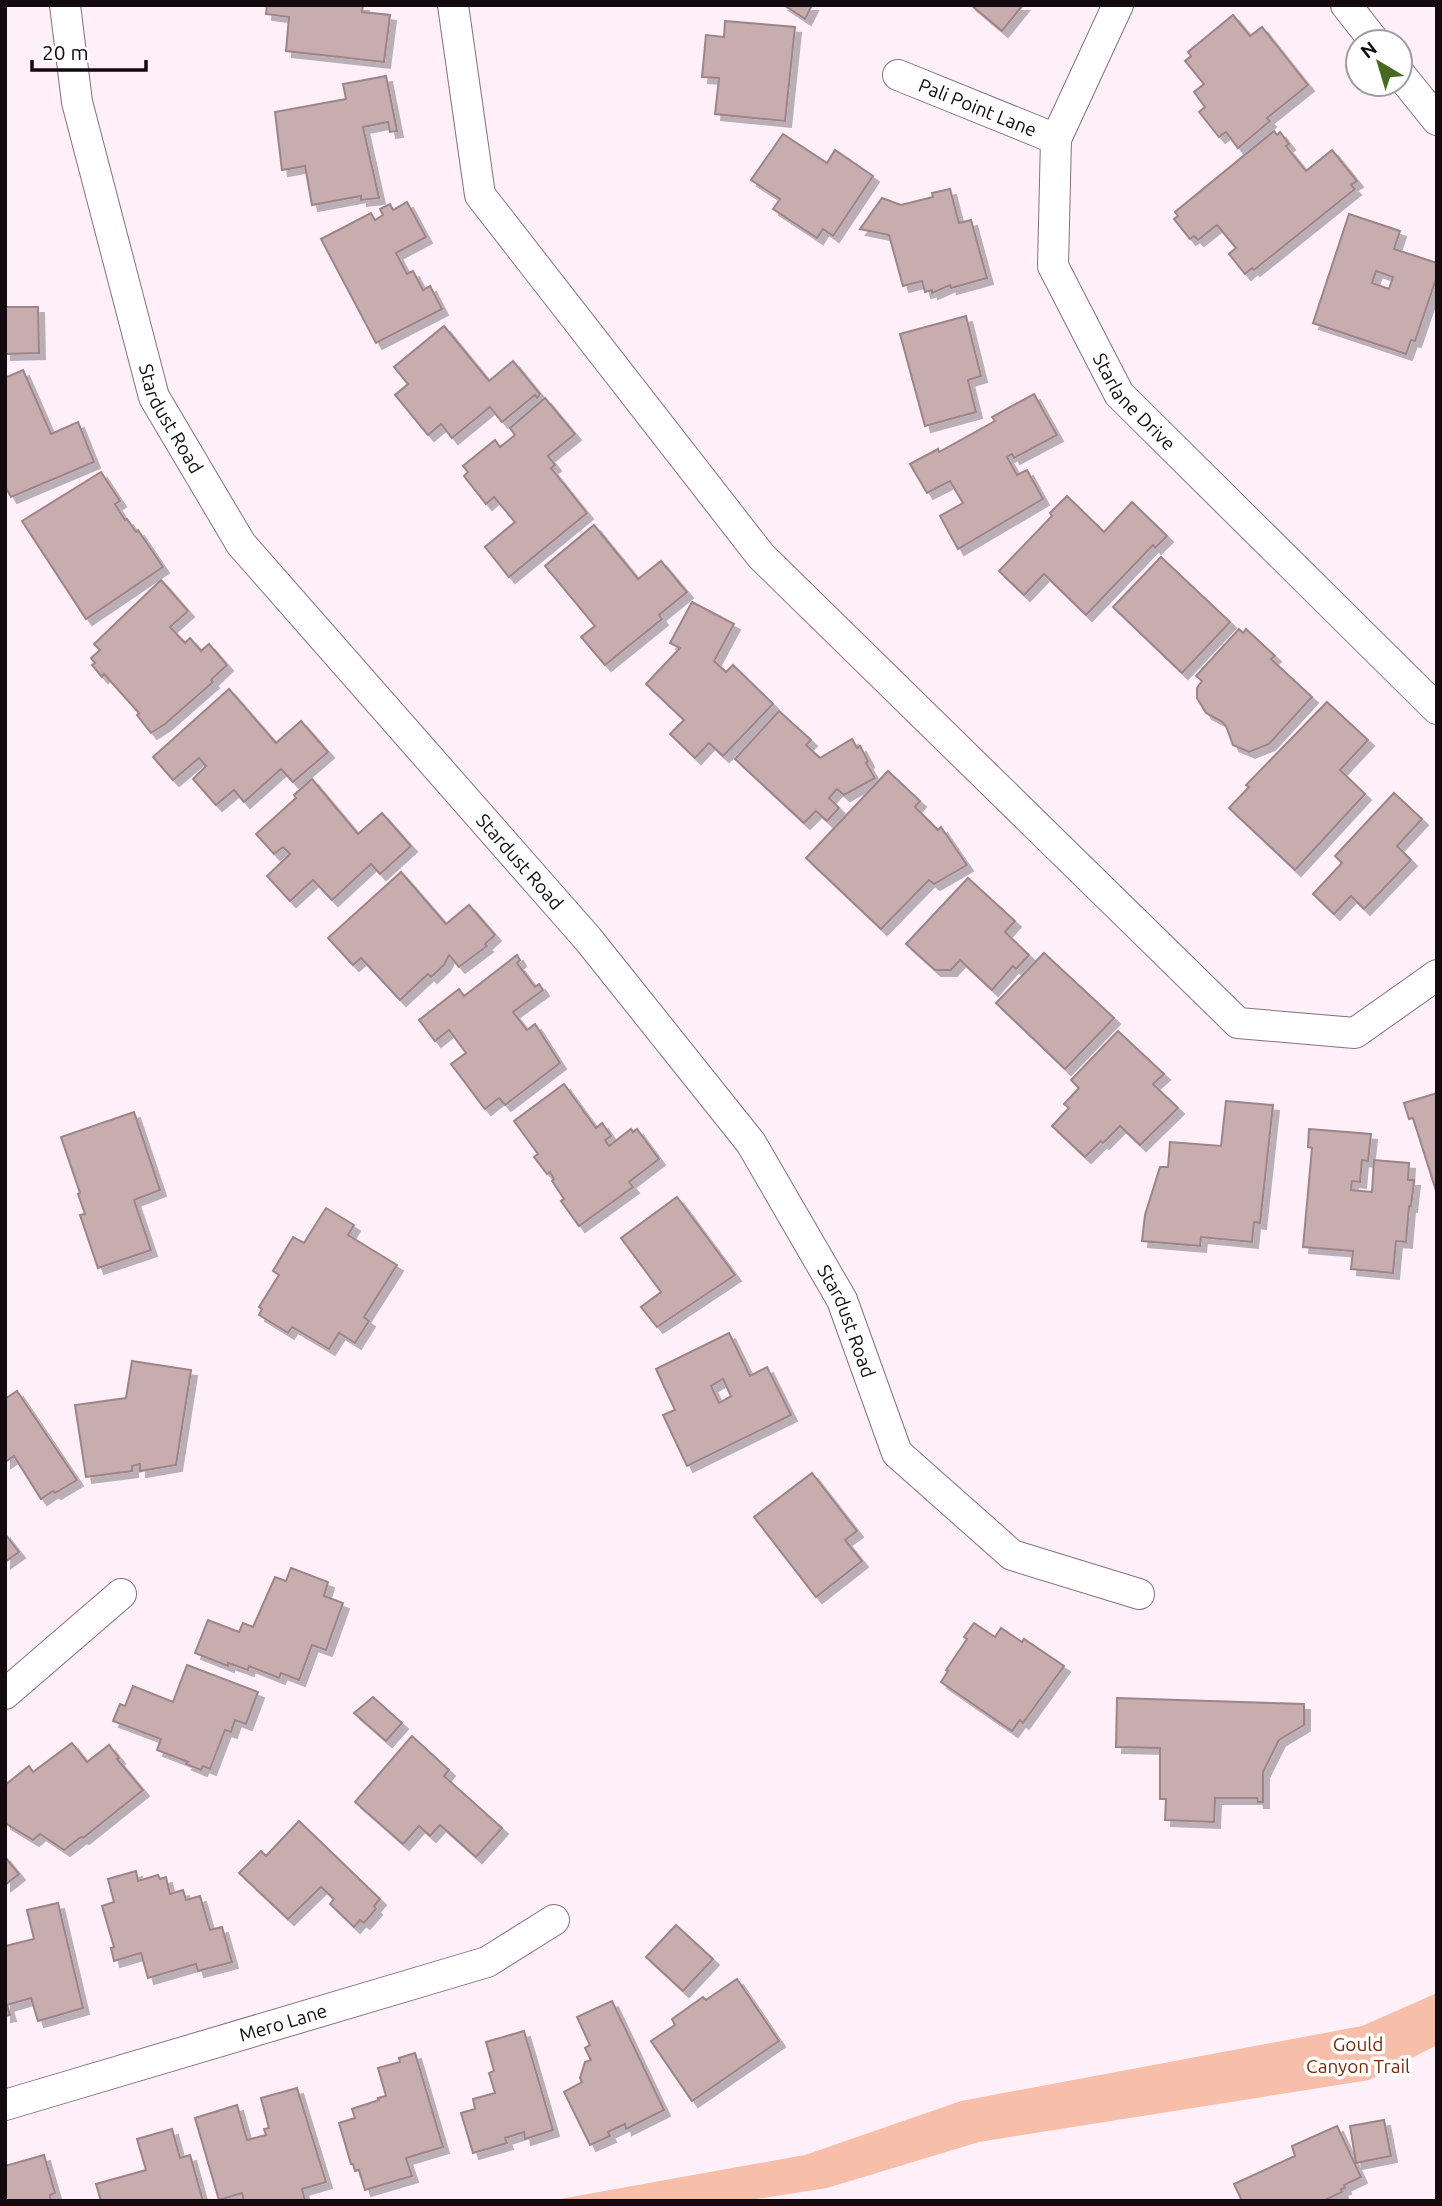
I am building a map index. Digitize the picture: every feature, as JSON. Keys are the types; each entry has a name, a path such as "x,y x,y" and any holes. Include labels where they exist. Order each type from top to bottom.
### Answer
{"street":[{"name":"Stardust Road","path":"65,5 77,102 155,397 241,544 588,939 751,1143 842,1300 897,1453 1012,1555 1139,1594"},
{"path":"453,5 480,195 761,556 1238,1023 1355,1033 1437,975"},
{"name":"Starlane Drive","path":"1118,5 1056,139 1053,266 1119,394 1437,709"},
{"path":"1346,5 1364,28"},
{"name":"Pali Point Lane","path":"898,75 1056,139"},
{"path":"1414,91 1437,120"},
{"path":"5,1694 121,1594"},
{"name":"Mero Lane","path":"5,2105 487,1962 554,1920"}],"green space":[{"name":"Gould Canyon Trail","path":"1437,1993 1437,2045 1369,2080 979,2142 827,2188 744,2201 549,2201 805,2155 961,2101 1362,2026"}],"building":[{"path":"267,5 363,5 362,12 390,15 384,62 286,51 289,17 266,14"},
{"path":"784,5 812,5 805,19"},
{"path":"971,5 1023,5 1002,31"},
{"path":"1233,15 1250,36 1262,27 1308,85 1267,118 1270,121 1238,148 1226,132 1219,137 1199,112 1205,107 1194,92 1204,84 1185,61 1191,56 1188,52"},
{"path":"725,21 795,27 785,121 715,114 719,78 702,77 706,35 724,37"},
{"path":"386,76 397,131 390,132 388,122 363,127 379,198 361,200 361,196 312,205 305,166 282,170 275,112 346,99 343,84"},
{"path":"1274,131 1277,135 1280,132 1289,144 1286,146 1306,171 1332,150 1357,181 1351,185 1355,189 1254,270 1252,268 1245,274 1229,254 1236,248 1217,225 1198,240 1194,236 1190,239 1174,219 1178,216 1175,212"},
{"path":"783,134 827,163 835,150 873,176 833,236 823,229 817,238 773,209 780,199 751,180"},
{"path":"950,189 959,223 971,220 987,278 951,288 950,285 932,293 932,290 925,292 922,281 903,286 889,235 860,229 882,198 901,205 933,197 932,193"},
{"path":"407,202 426,237 396,253 407,274 413,271 423,290 430,286 442,309 376,343 321,239 371,213 375,220 383,215 380,209 390,204 393,210"},
{"path":"1349,214 1400,231 1394,249 1437,263 1437,276 1415,341 1411,340 1406,354 1313,323","holes":["1376,271 1393,277 1389,289 1372,283"]},
{"path":"5,307 38,307 39,353 5,354"},
{"path":"966,316 981,376 968,380 976,412 925,426 900,334"},
{"path":"444,326 489,381 513,361 540,394 537,398 535,395 502,422 490,407 452,438 441,424 428,435 395,395 408,384 394,367"},
{"path":"23,370 51,434 78,422 94,462 11,497 5,486 5,378"},
{"path":"1034,394 1057,435 1014,458 1012,454 1007,457 1017,475 1027,470 1043,499 958,549 940,516 963,503 950,481 927,493 910,464 938,449 939,452 995,421 992,417"},
{"path":"545,398 575,434 548,456 555,465 551,468 587,513 509,577 485,547 515,522 494,497 486,504 464,476 468,472 463,466 495,440 500,447 515,435 510,428"},
{"path":"101,472 120,501 115,504 125,520 127,519 136,532 138,530 163,567 86,619 22,521"},
{"path":"1067,496 1104,532 1132,502 1167,536 1155,548 1153,545 1086,615 1044,574 1024,595 999,571 1052,516 1050,513"},
{"path":"594,525 638,579 661,561 687,592 659,615 662,619 605,665 581,637 595,626 545,566"},
{"path":"1161,557 1230,622 1182,673 1113,607"},
{"path":"161,580 188,611 170,627 185,643 190,638 201,651 209,644 227,665 211,680 213,682 151,733 137,715 139,713 104,674 102,677 92,665 95,663 91,658 100,650 94,644"},
{"path":"692,602 734,624 714,661 726,672 733,665 773,704 723,756 709,743 695,758 670,734 684,720 646,684 680,648 670,643"},
{"path":"1239,629 1243,633 1246,629 1275,656 1271,659 1312,697 1269,744 1249,752 1233,745 1226,726 1206,713 1197,698 1197,688 1202,681 1196,676"},
{"path":"229,689 276,743 301,721 328,752 293,782 281,769 244,802 234,790 216,805 193,779 206,766 199,758 173,780 153,757"},
{"path":"1327,702 1368,740 1340,770 1365,794 1295,870 1229,808 1249,787 1246,785"},
{"path":"779,711 811,740 806,745 820,758 852,739 857,748 860,746 868,761 866,763 875,778 844,795 837,789 829,798 839,808 827,821 816,811 804,823 735,759"},
{"path":"888,771 920,801 915,807 938,830 941,827 967,865 934,884 929,880 881,929 806,858"},
{"path":"312,779 358,834 382,813 411,846 380,874 371,864 332,900 313,880 290,901 267,876 290,854 283,847 274,854 256,834 296,798 294,795"},
{"path":"1394,793 1422,819 1397,846 1411,860 1364,909 1351,896 1334,914 1313,894 1342,863 1335,856"},
{"path":"401,872 446,924 469,905 495,935 485,944 487,946 459,967 449,955 444,965 431,977 428,974 400,1000 361,958 353,965 328,938"},
{"path":"968,878 1015,921 1005,932 1029,955 1016,969 1013,966 992,990 960,960 951,970 935,970 906,944"},
{"path":"1044,953 1114,1018 1065,1069 996,1003"},
{"path":"517,955 520,960 517,963 535,987 539,984 543,990 513,1012 527,1030 535,1024 560,1063 505,1105 499,1098 485,1109 451,1064 466,1053 449,1030 435,1041 419,1020 459,989 464,996"},
{"path":"1118,1031 1164,1074 1153,1084 1178,1108 1140,1145 1120,1126 1085,1157 1052,1126 1069,1108 1064,1104 1079,1088 1071,1080"},
{"path":"564,1084 596,1128 602,1123 611,1136 605,1140 609,1146 631,1129 633,1132 637,1129 659,1159 629,1182 633,1187 579,1226 561,1201 564,1199 552,1181 554,1179 550,1172 547,1174 534,1157 538,1154 514,1121"},
{"path":"1437,1093 1437,1194 1413,1118 1409,1119 1404,1103"},
{"path":"1226,1101 1273,1105 1260,1223 1254,1222 1252,1242 1201,1237 1200,1246 1142,1241 1145,1215 1160,1167 1168,1167 1170,1142 1221,1146"},
{"path":"134,1112 160,1190 134,1200 151,1250 98,1268 80,1215 85,1214 78,1194 80,1193 61,1137"},
{"path":"1309,1129 1371,1134 1368,1161 1362,1160 1360,1182 1352,1181 1351,1190 1372,1192 1374,1160 1409,1163 1408,1180 1414,1180 1406,1242 1396,1241 1393,1273 1351,1269 1353,1251 1303,1247 1312,1148 1308,1147"},
{"path":"677,1197 735,1275 657,1327 641,1307 661,1292 621,1238"},
{"path":"326,1208 354,1225 348,1235 397,1265 364,1317 369,1321 355,1343 339,1333 329,1349 292,1327 288,1333 259,1315 262,1309 259,1307 279,1275 273,1271 293,1237 304,1243"},
{"path":"729,1333 750,1376 767,1367 791,1415 687,1466 663,1415 675,1410 656,1369","holes":["723,1379 731,1396 719,1403 711,1386"]},
{"path":"132,1361 191,1370 176,1465 140,1471 140,1464 132,1466 132,1471 86,1477 75,1405 126,1398"},
{"path":"17,1391 77,1480 41,1499 14,1456 5,1462 5,1399"},
{"path":"812,1473 857,1531 845,1540 862,1561 816,1597 754,1517"},
{"path":"5,1534 19,1552 5,1562"},
{"path":"291,1568 328,1582 324,1596 343,1603 326,1650 312,1645 299,1680 281,1673 279,1678 249,1666 248,1670 228,1663 228,1666 195,1653 208,1620 239,1632 243,1623 253,1627 275,1577 286,1581"},
{"path":"974,1623 995,1637 1001,1628 1022,1642 1024,1639 1064,1666 1023,1723 1020,1720 1012,1731 941,1682"},
{"path":"187,1665 258,1692 246,1724 235,1720 231,1732 225,1730 210,1769 203,1766 201,1770 157,1750 161,1739 113,1721 120,1704 125,1706 133,1686 173,1702"},
{"path":"373,1697 402,1723 386,1741 354,1713"},
{"path":"1117,1698 1304,1704 1304,1725 1279,1740 1263,1772 1263,1802 1258,1802 1257,1798 1215,1798 1214,1822 1165,1820 1166,1799 1160,1799 1160,1748 1116,1747"},
{"path":"412,1736 449,1770 444,1776 502,1828 476,1857 440,1825 430,1836 419,1826 403,1844 355,1802"},
{"path":"72,1743 87,1762 109,1745 143,1790 64,1850 40,1834 33,1840 5,1823 5,1785 29,1766 33,1772"},
{"path":"299,1821 380,1899 374,1906 376,1909 364,1923 360,1920 354,1927 330,1904 334,1899 321,1887 288,1919 239,1873 261,1851 266,1856"},
{"path":"5,1857 19,1874 5,1885"},
{"path":"136,1871 138,1881 158,1875 160,1879 166,1877 170,1894 183,1890 186,1900 200,1896 210,1930 222,1927 232,1962 198,1971 196,1964 148,1978 141,1953 114,1961 111,1948 114,1947 102,1906 114,1902 108,1879"},
{"path":"58,1903 83,2008 38,2021 31,1998 7,2005 10,2015 5,2016 5,1946 34,1939 27,1910"},
{"path":"676,1925 713,1959 683,1991 646,1957"},
{"path":"737,1979 779,2041 692,2101 651,2041 675,2025 672,2019 703,1997 706,2000"},
{"path":"612,2001 664,2110 626,2129 625,2124 608,2132 610,2136 590,2145 564,2092 582,2082 580,2078 585,2062 591,2060 585,2048 590,2045 577,2017"},
{"path":"524,2031 553,2130 525,2139 524,2132 505,2138 507,2143 473,2153 461,2113 475,2109 473,2099 495,2093 489,2073 494,2071 486,2042"},
{"path":"415,2053 443,2147 406,2158 412,2176 365,2190 359,2170 355,2171 351,2164 339,2123 355,2118 352,2109 386,2096 378,2068 400,2062 399,2058"},
{"path":"297,2088 326,2182 302,2189 305,2200 302,2201 244,2201 242,2193 219,2200 195,2118 237,2105 247,2140 266,2135 264,2129 269,2128 261,2098"},
{"path":"1384,2120 1391,2156 1356,2163 1350,2126"},
{"path":"1337,2126 1361,2177 1344,2185 1342,2192 1323,2201 1242,2201 1234,2184 1295,2156 1292,2146"},
{"path":"172,2129 180,2158 190,2155 203,2201 101,2201 96,2184 146,2170 137,2139"},
{"path":"44,2155 55,2193 50,2195 51,2201 5,2201 5,2166"}]}
